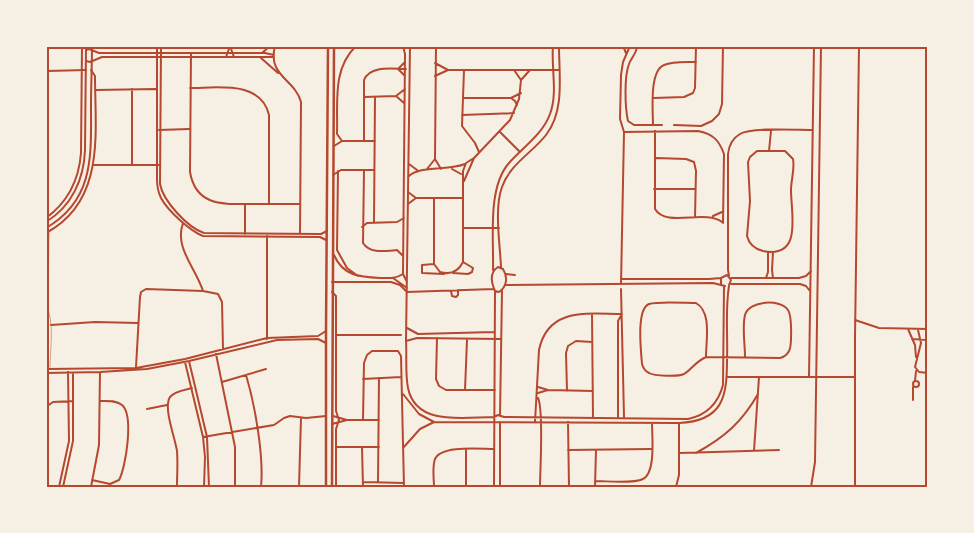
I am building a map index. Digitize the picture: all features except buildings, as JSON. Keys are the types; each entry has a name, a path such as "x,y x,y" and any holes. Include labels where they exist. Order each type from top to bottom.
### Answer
{"main road":[{"path":"326,487 328,46"},
{"path":"332,487 334,47"},
{"path":"328,98 334,98"},
{"path":"328,109 334,109"},
{"path":"326,473 332,472"},
{"path":"326,481 332,481"}],"street":[{"path":"47,46 48,160"},
{"path":"46,218 64,202 79,169 81,153 82,46"},
{"path":"46,222 57,215 70,200 82,174 85,150 86,46"},
{"path":"46,228 65,215 78,197 88,174 91,142 92,46"},
{"path":"159,46 157,57 159,130"},
{"path":"226,57 230,46 234,57"},
{"path":"262,53 270,46"},
{"path":"276,46 274,56 278,73"},
{"path":"342,141 337,134 338,76 347,55 356,46"},
{"path":"403,46 407,69 405,76 403,274 407,282"},
{"path":"410,46 407,69 406,341 408,387 418,407 438,417 688,419 702,414 714,405 721,392 724,377 726,299 730,285 728,270 729,148 735,137 748,130 813,130"},
{"path":"436,46 435,159 441,169"},
{"path":"494,487 495,290 492,281 494,270 494,202 497,185 504,170 540,132 550,117 553,100 553,46"},
{"path":"500,416 502,291 505,285 506,274 501,267 500,194 505,180 513,168 546,135 555,118 559,100 559,46"},
{"path":"624,46 626,53"},
{"path":"621,285 624,132 620,119 621,75 623,62 630,46"},
{"path":"637,46 637,50 630,60 627,72 628,121 632,125 662,125"},
{"path":"653,98 684,97 692,93 695,88 696,46"},
{"path":"674,125 701,126 712,121 719,114 722,104 723,46"},
{"path":"810,377 814,46"},
{"path":"811,487 815,462 821,46"},
{"path":"854,487 859,46"},
{"path":"86,50 99,53 262,53 274,56"},
{"path":"159,53 161,57 158,165 160,184 164,196 185,222 204,233 300,235 327,232"},
{"path":"191,53 190,172 197,191 215,203 300,204"},
{"path":"86,61 102,57 261,58 274,56"},
{"path":"261,58 296,91 301,102 300,235"},
{"path":"398,69 405,62"},
{"path":"653,125 654,76 659,68 669,64 696,62"},
{"path":"436,63 448,70"},
{"path":"398,69 405,76"},
{"path":"364,141 364,80 368,72 372,70 407,69"},
{"path":"47,71 86,70"},
{"path":"48,233 69,216 83,197 90,179 93,165 95,90 94,74 91,70"},
{"path":"435,76 448,70 559,70"},
{"path":"464,70 462,126 475,143 479,152"},
{"path":"514,70 521,80"},
{"path":"464,181 474,158 500,132 514,113 518,105 521,80 530,70"},
{"path":"190,88 244,88 252,92 266,106 269,115 269,204"},
{"path":"132,89 132,165"},
{"path":"95,90 161,89"},
{"path":"364,97 396,96 405,89"},
{"path":"463,98 511,98 520,93"},
{"path":"396,96 405,103"},
{"path":"374,222 375,97"},
{"path":"511,98 518,105"},
{"path":"462,115 514,113"},
{"path":"622,124 628,121"},
{"path":"159,130 190,129"},
{"path":"769,151 770,130"},
{"path":"655,131 654,189 655,209 659,215 666,217 711,217 724,211"},
{"path":"624,132 698,131 707,133 715,138 721,145 724,154 724,223 711,217"},
{"path":"500,132 520,152"},
{"path":"334,138 342,141 375,141"},
{"path":"334,146 342,141"},
{"path":"757,151 769,151 785,151 789,153 794,163 791,186 792,237 787,247 773,252 756,248 748,241 747,236 750,201 748,162 757,151"},
{"path":"408,177 413,172 420,170 450,169 474,158"},
{"path":"656,158 686,158 694,162 696,166 695,217"},
{"path":"426,170 435,159"},
{"path":"408,163 420,170"},
{"path":"453,273 460,267 462,262 464,181 462,175 466,163"},
{"path":"93,165 158,165"},
{"path":"450,169 462,175"},
{"path":"364,170 363,243 372,251 397,250 403,244"},
{"path":"334,175 338,171 374,170"},
{"path":"338,171 337,250 347,268 358,276"},
{"path":"654,189 696,189"},
{"path":"408,192 416,198 464,198"},
{"path":"78,197 83,197"},
{"path":"408,204 416,198"},
{"path":"434,198 434,264 436,269 445,274"},
{"path":"245,204 245,235"},
{"path":"362,218 367,223"},
{"path":"362,227 367,223 397,222 404,218"},
{"path":"185,222 181,238 183,248 203,291"},
{"path":"397,222 403,227"},
{"path":"463,228 499,228"},
{"path":"267,235 267,339"},
{"path":"300,235 320,237 326,240"},
{"path":"332,249 336,260 343,269 358,276 393,278 403,274"},
{"path":"397,250 403,256"},
{"path":"766,278 768,272 768,252"},
{"path":"773,252 773,278"},
{"path":"434,264 422,265 422,273 468,274 472,272 471,266 462,262"},
{"path":"494,270 501,267"},
{"path":"621,278 713,279 724,275 730,277 799,278 806,276 811,271"},
{"path":"506,274 515,275"},
{"path":"393,278 407,288"},
{"path":"403,448 420,429 434,422 679,423 700,420 713,412 725,394 728,357 726,299 720,278"},
{"path":"332,282 392,282 400,285 407,292 502,291"},
{"path":"505,285 713,283 723,286 800,284 807,287 811,292"},
{"path":"136,368 140,297 144,290 149,288 215,293 222,299 223,349"},
{"path":"450,291 452,296 456,298 458,290"},
{"path":"621,290 624,418"},
{"path":"332,292 336,296 336,411 339,420 336,428 336,487"},
{"path":"706,357 706,316 699,304 650,304 644,308 641,316 642,364 646,371 654,375 681,375 687,372 696,362 706,357 780,358 788,353 790,347 791,316 786,307 776,303 756,304 749,308 745,316 745,357"},
{"path":"592,314 593,418"},
{"path":"535,422 540,342 547,329 565,316 622,314"},
{"path":"618,418 618,321 622,314"},
{"path":"855,320 872,327 928,330"},
{"path":"51,325 95,322 138,323"},
{"path":"407,328 418,334 494,332"},
{"path":"908,329 916,346 916,357"},
{"path":"913,400 913,382 915,381 916,371 914,365 921,345 918,329"},
{"path":"100,371 136,368 185,359 267,339 318,337 326,331"},
{"path":"460,333 460,339"},
{"path":"332,335 401,335"},
{"path":"318,337 326,343"},
{"path":"406,341 415,338 501,339"},
{"path":"437,338 437,383 442,389 495,390"},
{"path":"48,373 68,371 135,371 185,362 267,339"},
{"path":"466,390 467,339"},
{"path":"912,339 928,340"},
{"path":"567,390 566,353 568,346 576,341 592,342"},
{"path":"363,420 364,360 374,351 395,350 400,352 404,487"},
{"path":"216,354 235,446 235,487"},
{"path":"189,361 207,437 209,487"},
{"path":"185,362 205,457 204,487"},
{"path":"46,369 68,371"},
{"path":"222,382 266,369"},
{"path":"59,487 68,445 68,371"},
{"path":"63,487 72,446 72,371"},
{"path":"91,487 99,445 100,371"},
{"path":"916,371 928,373"},
{"path":"246,375 253,400 257,428 261,487"},
{"path":"364,379 402,377"},
{"path":"724,377 855,377"},
{"path":"754,451 759,377"},
{"path":"378,482 379,378"},
{"path":"913,386 916,387 919,384 918,381 915,381"},
{"path":"538,387 548,390 593,391"},
{"path":"178,487 177,449 168,405 170,397 175,392 195,388"},
{"path":"538,394 548,390"},
{"path":"402,393 419,414 434,422"},
{"path":"696,453 726,434 738,422 758,394"},
{"path":"538,398 540,402 540,487"},
{"path":"46,407 53,402 72,401"},
{"path":"92,480 110,484 119,480 128,437 126,409 116,402 100,401"},
{"path":"147,409 168,405"},
{"path":"332,415 339,420"},
{"path":"202,438 274,426 290,416 309,418 326,416"},
{"path":"299,487 301,418"},
{"path":"332,424 339,420 379,420"},
{"path":"500,422 500,487"},
{"path":"568,422 569,487"},
{"path":"595,481 636,481 648,476 651,469 652,423"},
{"path":"676,487 679,475 679,423"},
{"path":"336,447 379,447"},
{"path":"362,447 362,487"},
{"path":"434,487 434,463 438,456 448,450 494,448"},
{"path":"466,449 466,487"},
{"path":"568,450 652,449"},
{"path":"595,487 596,450"},
{"path":"680,453 779,450"},
{"path":"363,482 404,483"}],"lane":[{"path":"48,233 48,308 51,325 50,369 48,373"}]}
